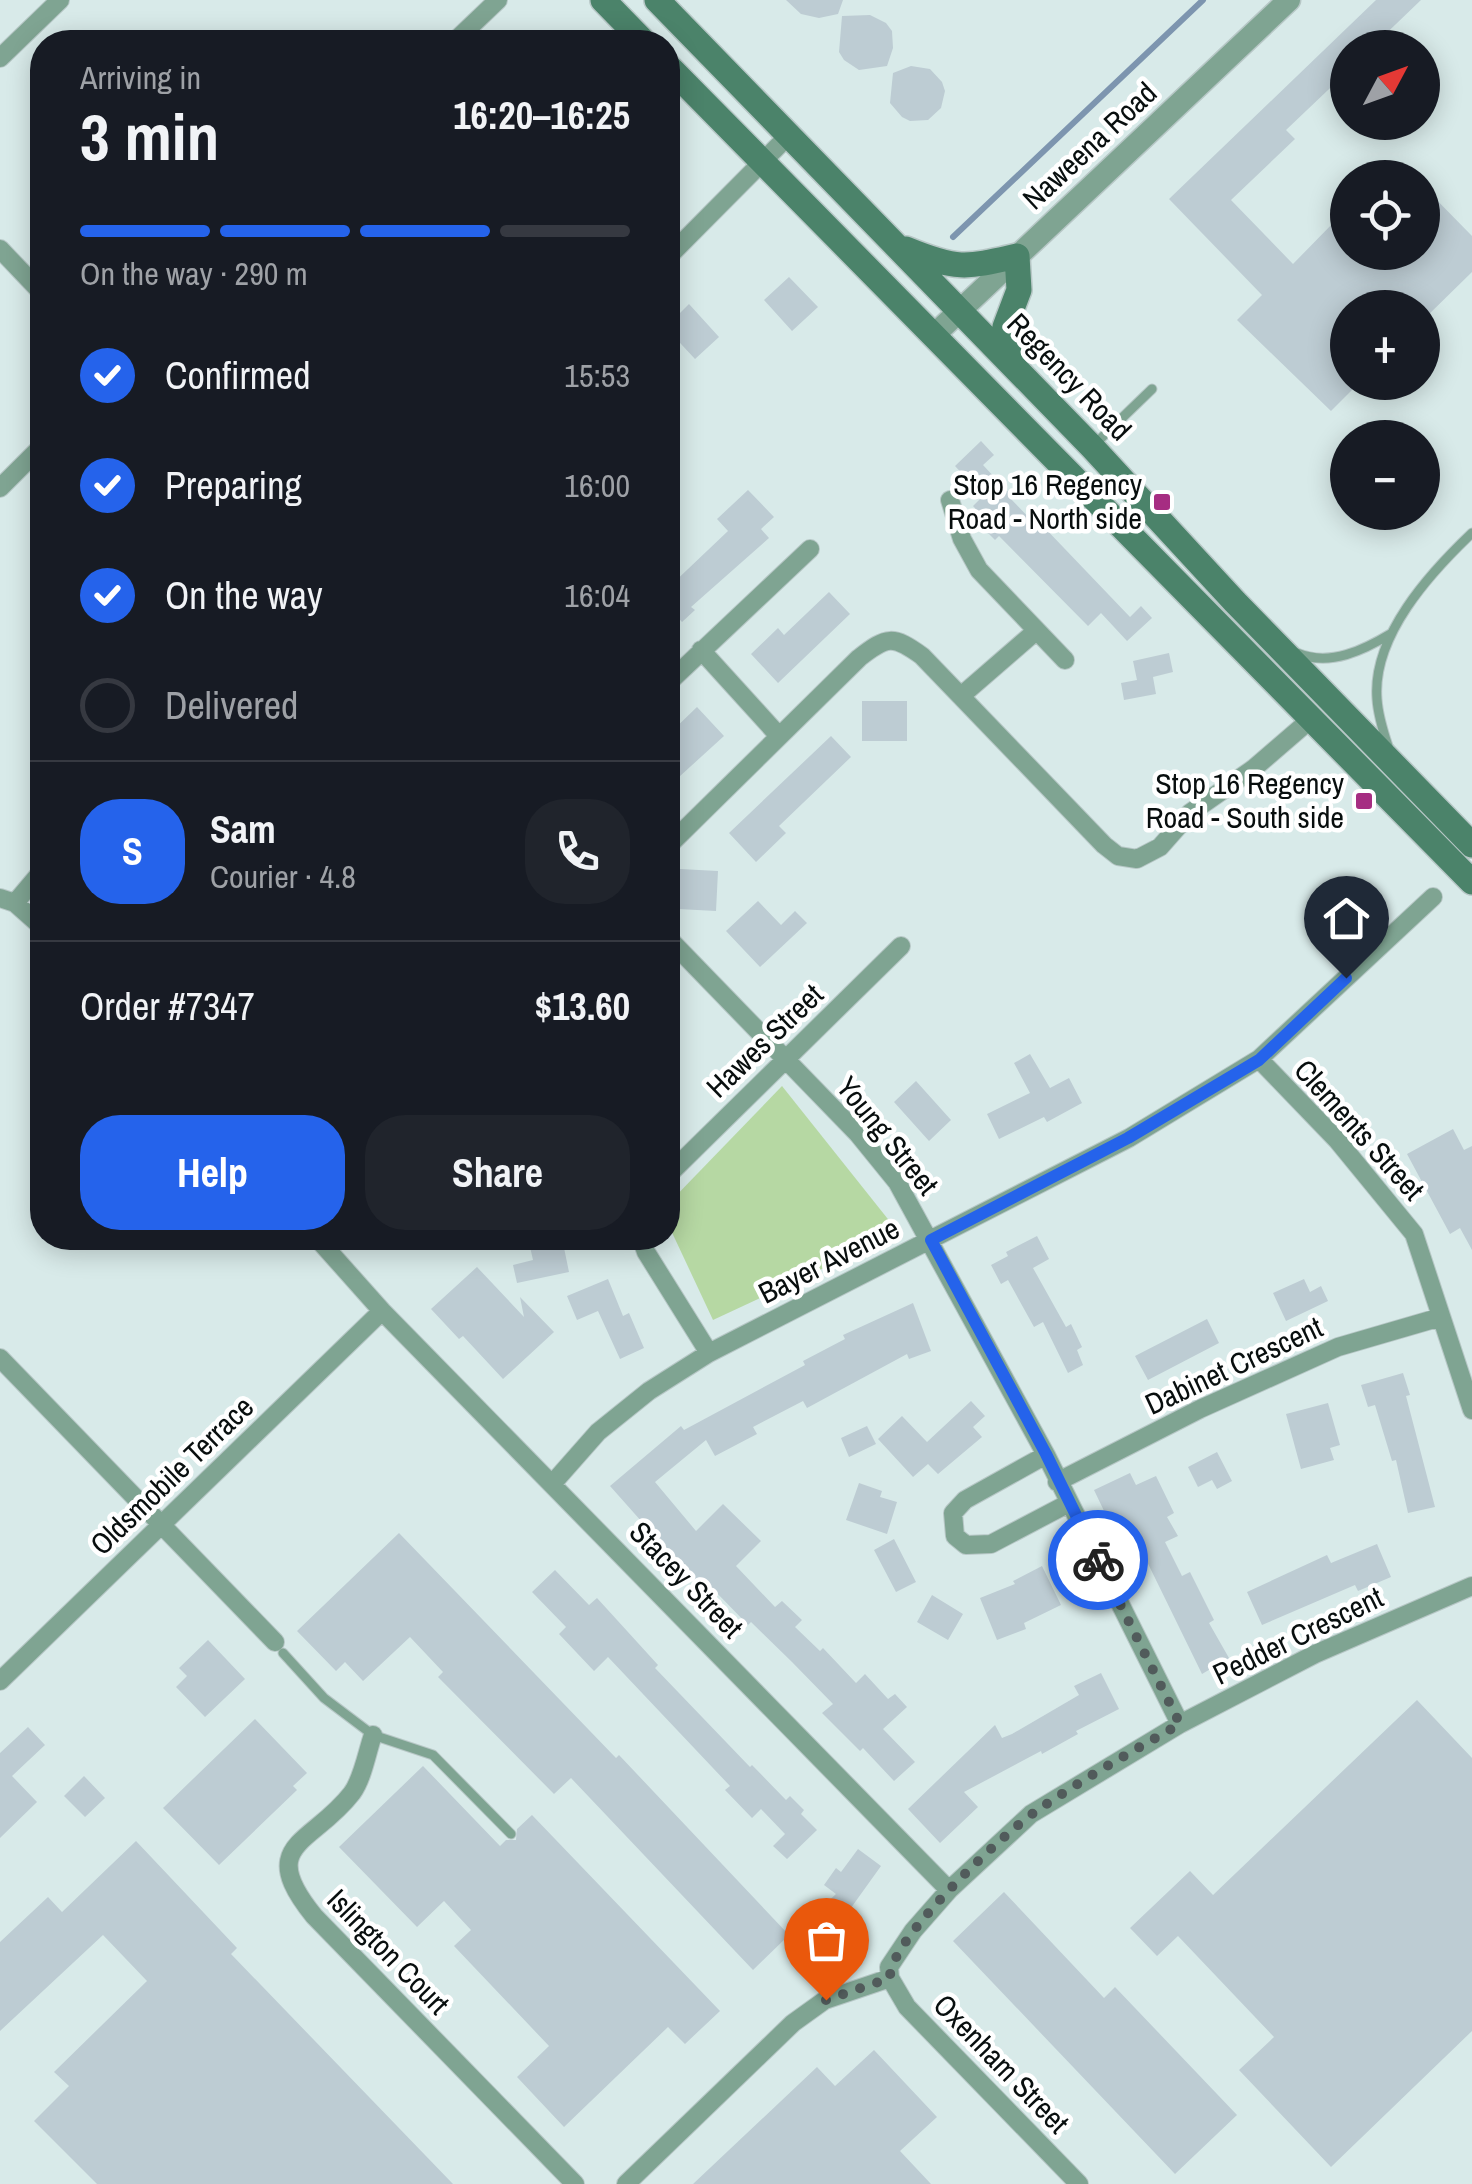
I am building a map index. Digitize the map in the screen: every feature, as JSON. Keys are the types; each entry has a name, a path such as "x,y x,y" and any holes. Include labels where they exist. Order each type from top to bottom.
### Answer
{"main road":[{"name":"Regency Road","path":"657,0 1472,845"},
{"path":"612,5 634,30"},
{"path":"680,78 1472,882"},
{"path":"897,246 954,267 968,268 1018,256 1019,290 1006,327 1011,364"},
{"path":"1068,472 1092,447"},
{"path":"1311,719 1330,698"}],"street":[{"path":"0,58 60,0"},
{"path":"467,30 498,0"},
{"name":"Naweena Road","path":"933,336 1288,0"},
{"path":"680,245 789,135"},
{"path":"0,250 30,281"},
{"path":"0,488 30,458"},
{"path":"950,500 970,557 1065,660"},
{"path":"680,671 810,549"},
{"path":"961,696 1036,631"},
{"path":"680,834 880,641 901,640 922,656 1118,856 1137,858 1160,847 1190,813 1252,770 1311,719"},
{"path":"701,650 779,736"},
{"path":"30,881 8,900 30,917"},
{"name":"Bayer Avenue","path":"553,1483 598,1432 649,1391 710,1352 1128,1138 1259,1060 1433,897"},
{"name":"Hawes Street","path":"680,1163 901,946"},
{"name":"Young Street","path":"680,950 858,1134 887,1170 931,1240 1046,1454 1180,1724"},
{"name":"Clements Street","path":"1259,1060 1337,1140 1414,1234 1472,1410"},
{"name":"Stacey Street","path":"328,1250 382,1311 949,1890"},
{"path":"645,1250 710,1352"},
{"name":"Oldsmobile Terrace","path":"0,1681 382,1311"},
{"name":"Dabinet Crescent","path":"1057,1482 1200,1409 1338,1347 1441,1317"},
{"path":"0,1358 279,1647"},
{"path":"1046,1454 965,1500 953,1513 955,1536 966,1545 992,1544 1069,1503"},
{"name":"Pedder Crescent","path":"890,1978 889,1967 896,1955 949,1890 1031,1814 1180,1724 1315,1654 1472,1586"},
{"name":"Islington Court","path":"373,1734 354,1791 295,1848 287,1868 293,1890 576,2184"},
{"path":"626,2184 793,2023 826,2000 890,1978"},
{"name":"Oxenham Street","path":"890,1978 907,2007 1080,2184"}],"lane":[{"path":"1092,447 1152,389"},
{"path":"1391,758 1377,697 1379,674 1392,633 1442,561 1472,532"},
{"path":"1278,645 1306,657 1338,657 1364,650 1392,633"},
{"path":"279,1647 324,1698 373,1734 433,1754 510,1834"}],"green space":[{"path":"782,1086 899,1233 713,1320 680,1250 680,1192"}],"building":[{"path":"786,0 843,0 838,14 819,18 801,14"},
{"path":"1376,0 1421,0 1390,30 1345,30"},
{"path":"870,15 892,31 893,48 887,66 859,70 839,52 842,16"},
{"path":"1330,44 1330,88 1286,130 1295,139 1231,200 1293,264 1330,226 1330,270 1440,270 1440,203 1472,236 1472,272 1440,303 1440,290 1330,290 1330,400 1342,400 1331,411 1237,320 1262,295 1169,199"},
{"path":"911,66 930,69 945,91 941,108 928,120 910,121 890,103 893,73"},
{"path":"789,277 818,307 792,331 764,300"},
{"path":"689,304 719,337 695,359 680,343 680,313"},
{"path":"981,441 994,455 983,465 1008,496 1039,528 1042,525 1130,617 1141,606 1152,618 1127,641 1101,613 1088,626 999,536 995,540 979,524 984,518 973,506 983,496 955,466"},
{"path":"748,490 774,517 761,529 769,538 691,607 695,610 682,622 680,577 728,531 717,519"},
{"path":"829,592 850,614 778,683 751,654 778,628 784,635"},
{"path":"1169,653 1173,672 1153,677 1156,694 1124,700 1121,683 1137,680 1133,661"},
{"path":"862,701 907,701 907,741 862,741"},
{"path":"697,707 724,736 680,776 680,723"},
{"path":"831,736 851,757 779,826 786,833 756,862 729,833"},
{"path":"680,869 718,871 716,911 680,909"},
{"path":"758,901 781,925 795,911 807,923 760,967 726,931"},
{"path":"1030,1054 1050,1088 1069,1078 1082,1103 1047,1122 1044,1117 999,1139 987,1114 1030,1093 1014,1063"},
{"path":"916,1081 951,1120 929,1141 894,1102"},
{"path":"1453,1129 1464,1150 1472,1146 1472,1250 1460,1228 1450,1234 1407,1154"},
{"path":"1037,1236 1049,1259 1033,1268 1066,1327 1071,1324 1082,1347 1077,1350 1083,1365 1068,1373 1043,1322 1034,1327 1008,1280 1001,1284 991,1265"},
{"path":"531,1250 564,1250 569,1272 517,1283 513,1265 533,1260"},
{"path":"477,1267 524,1317 520,1297 554,1332 503,1379 431,1309"},
{"path":"608,1279 623,1316 629,1313 644,1348 620,1359 598,1311 577,1320 567,1296"},
{"path":"1304,1279 1310,1292 1321,1286 1328,1301 1286,1321 1273,1293"},
{"path":"913,1303 931,1351 909,1359 907,1354 807,1408 803,1401 753,1427 757,1434 715,1456 706,1440 655,1482 696,1531 723,1504 761,1541 736,1566 775,1607 782,1601 802,1620 795,1627 820,1651 823,1648 856,1683 865,1674 888,1699 895,1694 907,1707 883,1729 915,1762 894,1781 822,1713 833,1704 751,1622 748,1625 713,1589 709,1593 689,1574 640,1524 610,1486 681,1426 684,1430 805,1365 803,1361 845,1339 843,1335"},
{"path":"1207,1319 1219,1343 1148,1380 1135,1356"},
{"path":"1403,1373 1435,1507 1408,1513 1396,1460 1392,1461 1375,1405 1368,1407 1361,1385"},
{"path":"971,1401 985,1416 973,1427 982,1437 938,1474 928,1464 913,1477 878,1439 902,1416 927,1442"},
{"path":"1328,1403 1340,1445 1330,1448 1334,1460 1301,1469 1286,1414"},
{"path":"867,1426 876,1444 849,1457 841,1438"},
{"path":"1217,1452 1232,1481 1217,1489 1212,1480 1198,1487 1188,1467"},
{"path":"1130,1473 1136,1485 1156,1476 1174,1513 1167,1517 1178,1536 1165,1542 1182,1576 1190,1572 1214,1620 1209,1623 1229,1658 1202,1674 1133,1533 1118,1540 1094,1490"},
{"path":"859,1483 882,1491 880,1497 897,1502 887,1534 846,1520"},
{"path":"399,1533 616,1758 619,1755 789,1935 753,1970 571,1778 554,1794 438,1677 443,1672 410,1637 363,1681 345,1662 336,1671 297,1631"},
{"path":"894,1539 916,1582 896,1592 874,1550"},
{"path":"1377,1544 1391,1577 1358,1591 1355,1585 1262,1625 1247,1592 1327,1555 1331,1563"},
{"path":"1042,1566 1061,1605 1024,1623 1026,1629 997,1640 980,1598 1015,1584 1013,1581"},
{"path":"555,1570 589,1605 597,1598 658,1665 655,1668 750,1767 786,1800 790,1796 804,1810 801,1814 817,1830 787,1859 773,1846 785,1834 761,1809 752,1818 725,1790 730,1786 608,1657 594,1671 559,1634 566,1627 532,1592"},
{"path":"932,1595 963,1614 948,1640 917,1622"},
{"path":"208,1640 245,1679 205,1717 176,1687 187,1676 179,1668"},
{"path":"1101,1673 1119,1709 1042,1754 1041,1751 964,1792 978,1807 940,1843 908,1809 995,1725 1002,1738 1012,1734 1079,1695 1074,1686"},
{"path":"1417,1700 1472,1758 1472,2031 1331,2167 1239,2070 1274,2037 1178,1936 1157,1956 1130,1928 1190,1871 1213,1895"},
{"path":"255,1719 307,1773 293,1786 297,1790 219,1865 163,1808"},
{"path":"28,1727 45,1745 12,1776 37,1802 0,1838 0,1753"},
{"path":"423,1766 500,1846 506,1840 516,1840 517,1829 532,1815 720,2011 685,2044 668,2027 564,2127 517,2077 549,2046 454,1946 471,1930 444,1901 417,1927 339,1847"},
{"path":"84,1776 105,1798 85,1817 64,1796"},
{"path":"136,1841 237,1948 231,1954 453,2184 97,2184 34,2121 69,2086 54,2072 147,1981 103,1935 0,2031 0,1942 48,1897 62,1912"},
{"path":"858,1849 881,1866 843,1919 848,1924 817,1954 796,1931 836,1894 824,1885 836,1868 841,1872"},
{"path":"1004,1892 1104,1998 1115,1987 1237,2115 1175,2174 953,1941"},
{"path":"874,2050 937,2117 900,2151 931,2184 693,2184 817,2067 835,2086"}],"waterway":[{"path":"953,237 1203,0"}],"way so far":[{"path":"826,2000 866,1983 890,1978 889,1967 913,1930 949,1890 1031,1814 1180,1724 1098,1560"}],"place":[{"name":"Stop 16 Regency Road - North side","path":"1162,502"},
{"name":"Stop 16 Regency Road - South side","path":"1364,801"}],"route":[{"path":"1098,1560 931,1240 1128,1138 1259,1060 1346,978"}]}
